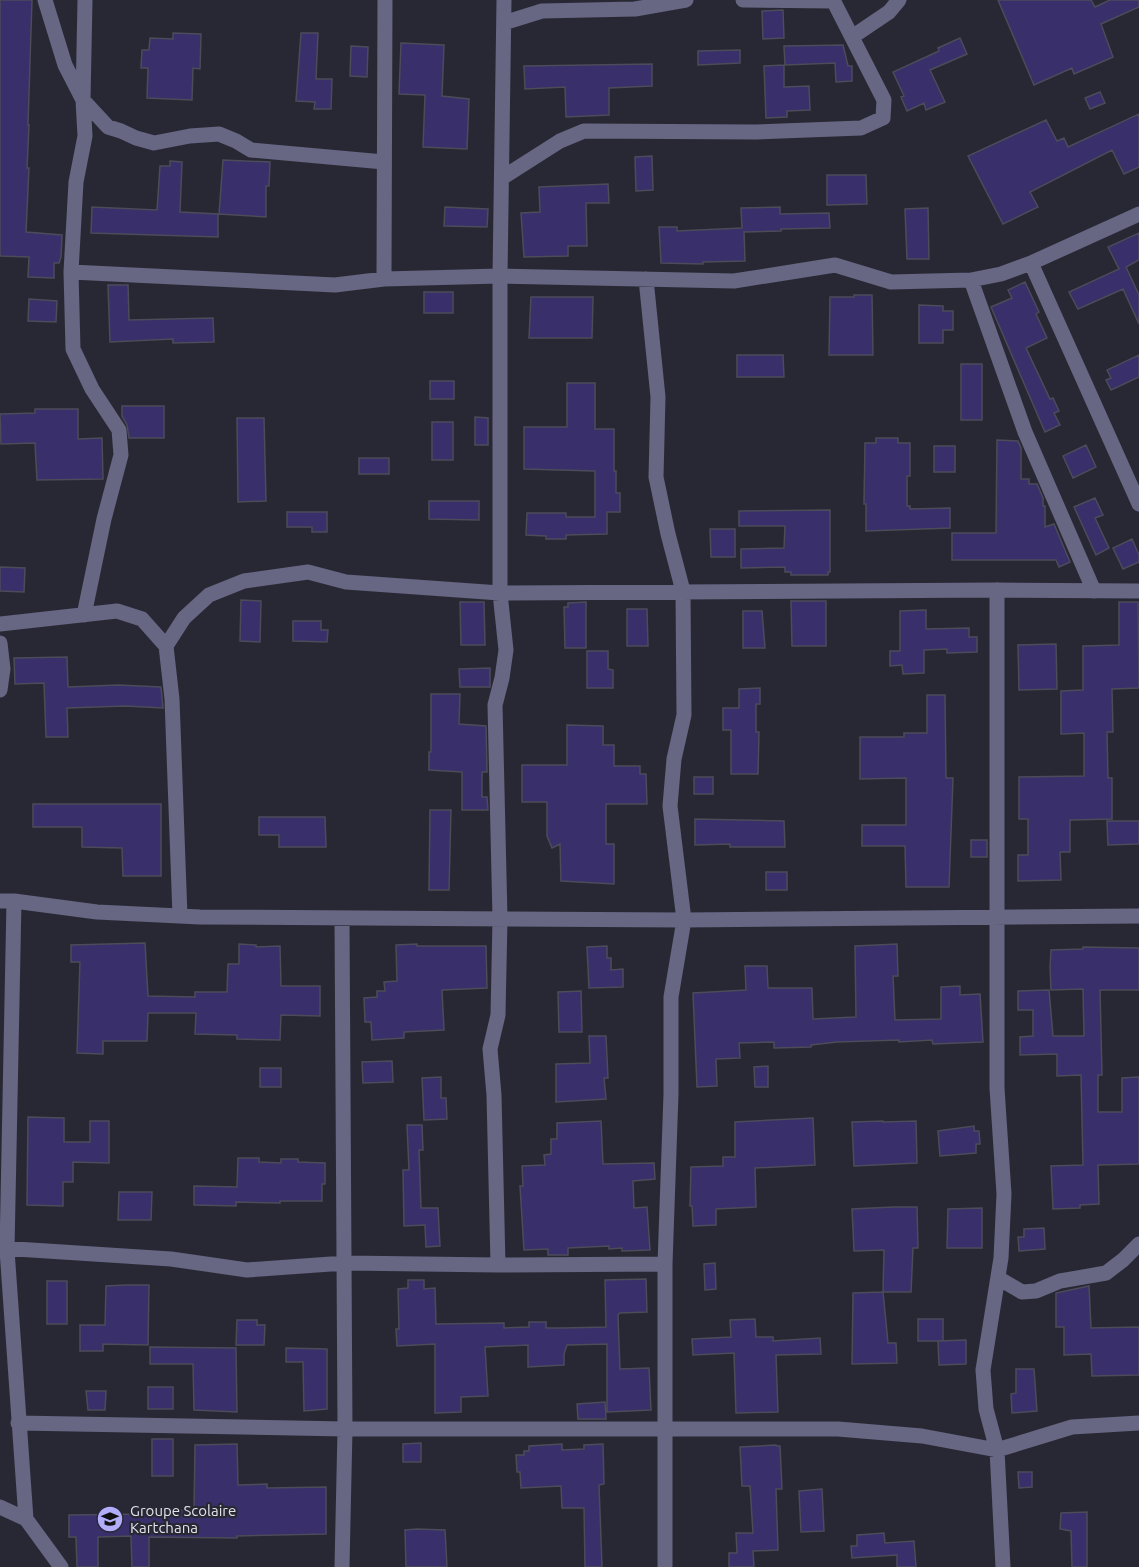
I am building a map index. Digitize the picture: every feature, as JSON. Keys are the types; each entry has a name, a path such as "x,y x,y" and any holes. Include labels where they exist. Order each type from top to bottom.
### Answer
{"street":[{"path":"45,0 65,64 83,99 108,127"},
{"path":"84,615 104,519 121,455 119,429 92,389 73,349 70,272 76,182 85,136 83,99 85,0"},
{"path":"384,279 385,0"},
{"path":"498,1265 494,1095 490,1050 498,1015 500,918 495,705 506,650 500,593 500,276 504,0"},
{"path":"504,23 542,11 635,9 686,0"},
{"path":"502,178 560,141 584,131 756,132 861,128 883,118 884,100 833,1 743,0"},
{"path":"852,37 889,12 899,0"},
{"path":"85,136 108,127 154,143 190,136 219,134 251,150 384,162"},
{"path":"70,272 335,285 384,279 500,276 734,280 835,265 891,282 971,280 1001,274 1031,263 1139,214"},
{"path":"1031,263 1139,504"},
{"path":"646,279 658,397 656,477 683,591 684,715 674,759 670,806 684,920 671,997 671,1094 665,1264 665,1567"},
{"path":"971,280 1026,432 1094,591"},
{"path":"166,646 184,618 209,595 244,581 308,572 346,582 500,593 1139,591"},
{"path":"997,590 996,918 998,1088 1004,1194 1001,1258 983,1370 986,1409 997,1450 1003,1567"},
{"path":"0,624 117,611 142,619 166,646 172,699 180,916"},
{"path":"0,643 3,669 0,690"},
{"path":"26,1519 4,1249 7,901 97,912 180,916 684,920 1139,916"},
{"path":"342,918 345,1263 342,1567"},
{"path":"998,1278 1022,1292 1036,1291 1060,1281 1106,1273 1139,1244"},
{"path":"4,1249 171,1259 247,1270 345,1263 665,1264"},
{"path":"18,1423 345,1430 838,1429 922,1436 997,1450 1072,1427 1139,1423"},
{"path":"0,1507 26,1519 61,1567"}],"building":[{"path":"0,0 32,0 26,232 62,235 61,257 59,263 54,263 54,278 28,277 29,257 0,256"},
{"path":"998,0 1091,0 1095,7 1110,0 1139,0 1139,7 1101,24 1113,57 1074,74 1072,68 1034,85"},
{"path":"783,10 784,38 763,39 762,11"},
{"path":"173,33 201,34 200,69 193,68 192,100 147,98 148,68 141,68 142,50 149,50 150,38 173,39"},
{"path":"301,33 318,33 316,79 332,79 331,109 314,109 315,102 296,101"},
{"path":"960,38 967,54 930,70 945,102 926,110 924,103 907,111 901,97 904,96 893,72 939,51 938,48"},
{"path":"401,43 444,45 442,96 469,99 467,149 423,147 425,95 399,94"},
{"path":"843,45 848,66 852,66 852,81 836,82 835,63 785,65 784,46"},
{"path":"351,46 368,47 367,77 350,76"},
{"path":"740,50 740,63 698,65 698,51"},
{"path":"652,64 652,86 609,88 609,115 566,117 565,87 525,89 524,66"},
{"path":"784,65 784,87 809,86 810,110 787,111 787,117 766,118 764,66"},
{"path":"1100,92 1105,103 1090,109 1085,98"},
{"path":"1139,114 1139,167 1124,174 1112,150 1030,192 1038,207 1003,224 968,156 1046,120 1057,141 1064,138 1068,147"},
{"path":"652,156 653,190 636,191 635,157"},
{"path":"223,160 270,162 269,186 266,186 266,217 219,214"},
{"path":"170,161 182,162 180,212 218,214 218,237 91,233 92,207 157,210 160,166 170,166"},
{"path":"827,175 866,175 867,204 827,205"},
{"path":"608,184 609,203 586,203 587,246 568,246 568,256 524,257 521,213 540,212 539,187"},
{"path":"445,207 488,209 487,227 444,226"},
{"path":"780,207 780,214 829,213 830,228 744,232 745,261 703,262 703,264 661,263 659,227 677,227 677,231 742,228 741,208"},
{"path":"928,208 929,259 907,259 905,209"},
{"path":"1139,233 1139,260 1126,267 1139,295 1139,324 1123,289 1078,309 1069,292 1119,269 1108,247"},
{"path":"1025,282 1039,312 1036,314 1047,338 1026,348 1050,399 1053,398 1059,411 1054,413 1060,425 1045,432 991,307 1012,298 1008,290"},
{"path":"108,285 128,285 129,320 213,318 214,342 173,343 173,339 110,342"},
{"path":"424,292 453,292 453,313 424,313"},
{"path":"854,295 872,295 873,355 829,355 830,297 854,297"},
{"path":"531,297 593,297 592,338 529,338"},
{"path":"29,299 57,301 56,322 28,321"},
{"path":"919,305 943,306 943,311 953,311 953,330 943,330 943,343 919,343"},
{"path":"737,355 783,355 784,377 737,377"},
{"path":"1139,355 1139,377 1111,390 1106,380 1111,378 1107,370"},
{"path":"961,364 982,364 982,420 961,420"},
{"path":"430,381 454,381 454,399 430,399"},
{"path":"567,383 595,383 595,429 614,429 614,471 616,471 616,493 620,493 620,512 607,512 607,534 566,535 566,539 546,539 546,536 526,535 527,513 566,513 566,517 595,517 595,471 524,469 524,427 567,427"},
{"path":"122,406 164,406 164,438 129,438 127,425 122,416"},
{"path":"35,409 78,409 78,439 102,438 103,479 37,480 35,443 1,444 0,414 35,413"},
{"path":"475,417 488,418 488,445 475,445"},
{"path":"237,418 264,418 266,501 238,502"},
{"path":"432,422 453,422 453,460 432,460"},
{"path":"876,438 898,438 898,443 910,443 907,506 910,506 910,509 950,508 950,528 866,531 865,443 876,443"},
{"path":"997,440 1018,441 1021,448 1021,479 1029,479 1029,484 1037,484 1043,498 1043,506 1045,506 1045,527 1054,524 1070,562 1059,567 1056,560 952,560 952,533 996,533"},
{"path":"1086,445 1096,467 1073,478 1063,456"},
{"path":"934,446 955,446 955,472 934,472"},
{"path":"359,458 389,458 389,474 359,474"},
{"path":"1095,498 1103,515 1095,518 1109,548 1096,555 1074,507"},
{"path":"429,501 479,501 479,520 429,519"},
{"path":"830,510 830,572 828,575 791,575 791,572 785,572 785,567 741,568 741,549 784,548 785,526 739,526 739,511"},
{"path":"287,512 327,512 327,532 312,532 312,527 287,527"},
{"path":"710,529 735,529 735,557 711,557"},
{"path":"1132,539 1139,555 1139,562 1123,569 1113,548"},
{"path":"0,567 25,568 24,592 0,591"},
{"path":"241,600 261,601 260,642 240,641"},
{"path":"791,601 826,601 826,646 792,646"},
{"path":"460,602 484,602 485,645 461,645"},
{"path":"586,602 586,648 565,648 564,607 568,607 568,603"},
{"path":"1119,602 1138,602 1139,688 1112,689 1113,732 1107,732 1108,778 1112,778 1112,819 1070,820 1070,852 1060,852 1061,880 1018,881 1018,855 1028,855 1028,819 1019,819 1019,777 1084,776 1084,733 1061,734 1061,691 1083,690 1083,646 1119,645"},
{"path":"627,609 647,609 648,646 627,646"},
{"path":"926,610 926,629 969,628 969,637 977,637 977,652 947,653 947,649 924,650 924,673 903,674 902,665 890,666 890,651 900,651 900,611"},
{"path":"743,611 762,611 765,648 743,648"},
{"path":"293,621 321,621 321,630 328,630 327,642 293,641"},
{"path":"1056,644 1057,689 1019,690 1018,645"},
{"path":"587,651 608,651 608,669 613,670 613,688 587,688"},
{"path":"67,657 68,687 118,685 161,687 163,708 125,706 67,708 68,737 46,737 44,683 15,684 14,658"},
{"path":"490,668 490,687 460,687 459,669"},
{"path":"760,688 760,704 756,704 756,732 759,732 758,774 731,774 731,730 723,730 723,708 739,708 739,689"},
{"path":"431,694 460,694 459,724 486,726 487,772 482,772 482,797 487,797 488,810 462,810 462,772 429,770"},
{"path":"927,695 945,695 946,778 953,778 949,887 906,887 905,846 862,846 862,825 906,825 906,778 860,779 860,737 904,737 904,733 927,733"},
{"path":"567,725 603,726 603,745 614,745 614,766 640,766 640,774 646,774 647,804 606,804 606,844 614,844 614,884 561,881 560,844 552,848 547,836 547,802 522,802 522,765 567,765"},
{"path":"694,777 713,777 713,794 694,794"},
{"path":"33,804 161,804 161,876 123,876 122,848 82,847 82,827 33,827"},
{"path":"430,810 451,810 449,890 429,890"},
{"path":"259,817 325,817 326,847 279,847 279,835 259,835"},
{"path":"695,819 784,821 785,847 695,845"},
{"path":"1107,821 1139,821 1139,844 1108,845"},
{"path":"971,840 987,840 987,857 971,857"},
{"path":"766,872 787,872 787,890 766,890"},
{"path":"145,943 148,996 195,997 195,992 227,992 228,964 239,964 239,944 256,945 256,947 280,946 281,986 320,986 320,1016 281,1015 280,1040 237,1039 237,1035 195,1034 196,1013 148,1013 147,1041 103,1041 103,1054 77,1053 80,962 71,962 71,945"},
{"path":"417,944 417,946 486,946 487,988 442,990 444,1030 404,1032 404,1038 372,1040 371,1022 365,1022 364,998 377,997 377,991 385,991 384,982 397,981 396,945"},
{"path":"897,944 898,976 893,976 895,1020 941,1019 941,987 960,986 960,995 980,994 983,1042 933,1044 932,1040 899,1042 899,1040 837,1042 811,1045 811,1047 774,1048 774,1042 739,1043 740,1058 716,1059 717,1086 697,1087 693,993 746,990 745,966 767,966 768,988 812,988 813,1019 856,1017 855,946"},
{"path":"607,946 607,958 611,958 611,970 623,969 623,987 589,988 587,947"},
{"path":"1083,947 1139,948 1139,990 1100,990 1102,1075 1098,1075 1098,1112 1122,1112 1122,1078 1139,1077 1139,1164 1098,1165 1099,1204 1080,1205 1080,1208 1053,1209 1051,1166 1083,1165 1081,1075 1057,1076 1057,1054 1020,1055 1020,1037 1033,1036 1033,1010 1018,1010 1018,991 1049,990 1053,1036 1084,1036 1083,989 1051,990 1050,967 1051,950 1083,949"},
{"path":"581,991 582,1032 559,1032 558,992"},
{"path":"589,1036 606,1036 608,1078 604,1078 606,1099 556,1102 556,1064 590,1063"},
{"path":"392,1061 393,1082 363,1083 362,1062"},
{"path":"768,1066 768,1087 755,1087 754,1067"},
{"path":"260,1068 281,1068 281,1087 260,1087"},
{"path":"441,1077 441,1098 446,1098 447,1119 424,1120 422,1078"},
{"path":"28,1117 64,1118 64,1142 90,1142 90,1121 109,1121 109,1163 73,1162 73,1182 63,1182 63,1206 27,1205"},
{"path":"813,1118 815,1165 755,1168 756,1207 716,1209 716,1225 693,1226 692,1206 690,1206 691,1167 723,1166 723,1157 735,1157 735,1122"},
{"path":"601,1121 603,1164 654,1163 655,1179 633,1181 634,1208 647,1207 650,1250 622,1251 622,1248 609,1249 609,1246 568,1248 568,1255 548,1255 548,1249 524,1250 520,1186 523,1186 522,1166 545,1165 544,1155 551,1154 551,1139 557,1139 557,1123"},
{"path":"916,1121 917,1163 854,1166 852,1122"},
{"path":"407,1125 422,1125 423,1150 419,1150 421,1208 438,1208 440,1246 426,1247 425,1225 404,1226 403,1170 409,1170"},
{"path":"974,1126 974,1131 979,1131 980,1144 976,1144 976,1153 940,1156 938,1131"},
{"path":"238,1158 259,1158 259,1162 281,1163 281,1159 298,1159 298,1162 325,1163 322,1201 236,1202 236,1206 194,1205 194,1186 237,1187"},
{"path":"119,1192 152,1192 151,1220 118,1220"},
{"path":"917,1207 918,1248 913,1248 911,1292 883,1292 884,1250 854,1251 852,1209"},
{"path":"982,1208 982,1248 947,1248 948,1209"},
{"path":"1044,1228 1045,1249 1019,1251 1018,1237 1024,1237 1024,1229"},
{"path":"715,1263 716,1289 705,1290 704,1264"},
{"path":"646,1279 647,1312 618,1315 620,1369 649,1368 651,1410 607,1412 607,1344 567,1345 564,1365 528,1367 528,1345 485,1347 488,1396 461,1397 461,1412 435,1413 435,1344 397,1346 398,1289 408,1288 408,1280 424,1280 424,1289 435,1288 436,1324 504,1323 504,1328 529,1327 529,1322 546,1322 546,1328 563,1328 606,1327 605,1280"},
{"path":"47,1281 67,1281 67,1324 47,1324"},
{"path":"149,1285 148,1345 103,1344 103,1351 80,1351 80,1325 105,1325 106,1286"},
{"path":"1089,1286 1091,1328 1139,1327 1139,1375 1092,1376 1091,1354 1064,1355 1064,1327 1056,1327 1056,1293"},
{"path":"883,1292 888,1343 896,1343 897,1363 852,1364 853,1293"},
{"path":"755,1319 756,1337 773,1337 773,1341 820,1338 821,1354 776,1355 778,1412 736,1413 734,1353 693,1355 692,1339 731,1337 730,1320"},
{"path":"918,1319 943,1319 943,1341 918,1341"},
{"path":"237,1320 257,1320 257,1325 265,1325 264,1345 236,1345"},
{"path":"966,1340 966,1364 939,1365 938,1341"},
{"path":"150,1347 236,1348 237,1412 194,1410 193,1364 150,1364"},
{"path":"286,1348 327,1349 327,1409 304,1411 303,1362 286,1362"},
{"path":"1016,1369 1034,1369 1037,1411 1012,1413 1011,1394 1016,1393"},
{"path":"148,1387 173,1387 173,1409 148,1409"},
{"path":"86,1391 106,1391 105,1410 88,1410"},
{"path":"605,1402 606,1419 578,1419 577,1404"},
{"path":"152,1439 173,1439 173,1476 152,1476"},
{"path":"421,1443 421,1462 403,1462 403,1444"},
{"path":"237,1444 238,1485 267,1484 267,1488 326,1487 326,1534 237,1536 237,1538 149,1537 149,1567 132,1567 131,1536 98,1537 98,1567 77,1567 76,1537 69,1537 69,1515 151,1514 151,1511 194,1510 195,1445"},
{"path":"562,1444 562,1450 584,1449 584,1445 603,1444 604,1484 599,1485 602,1567 585,1567 584,1508 562,1508 561,1486 521,1488 516,1455 524,1455 524,1451 529,1451 529,1446"},
{"path":"780,1446 782,1489 776,1489 778,1550 753,1551 754,1567 729,1567 729,1553 737,1553 736,1533 753,1533 750,1486 742,1486 740,1447"},
{"path":"1018,1472 1032,1472 1032,1487 1019,1488"},
{"path":"822,1489 824,1531 801,1532 799,1491"},
{"path":"1087,1512 1087,1567 1072,1567 1071,1531 1060,1529 1061,1513"},
{"path":"405,1530 445,1530 447,1567 406,1567"},
{"path":"884,1533 885,1543 914,1541 916,1567 897,1567 897,1555 852,1558 851,1546 857,1546 857,1535"}],"place":[{"name":"Groupe Scolaire Kartchana","path":"110,1519"}]}
